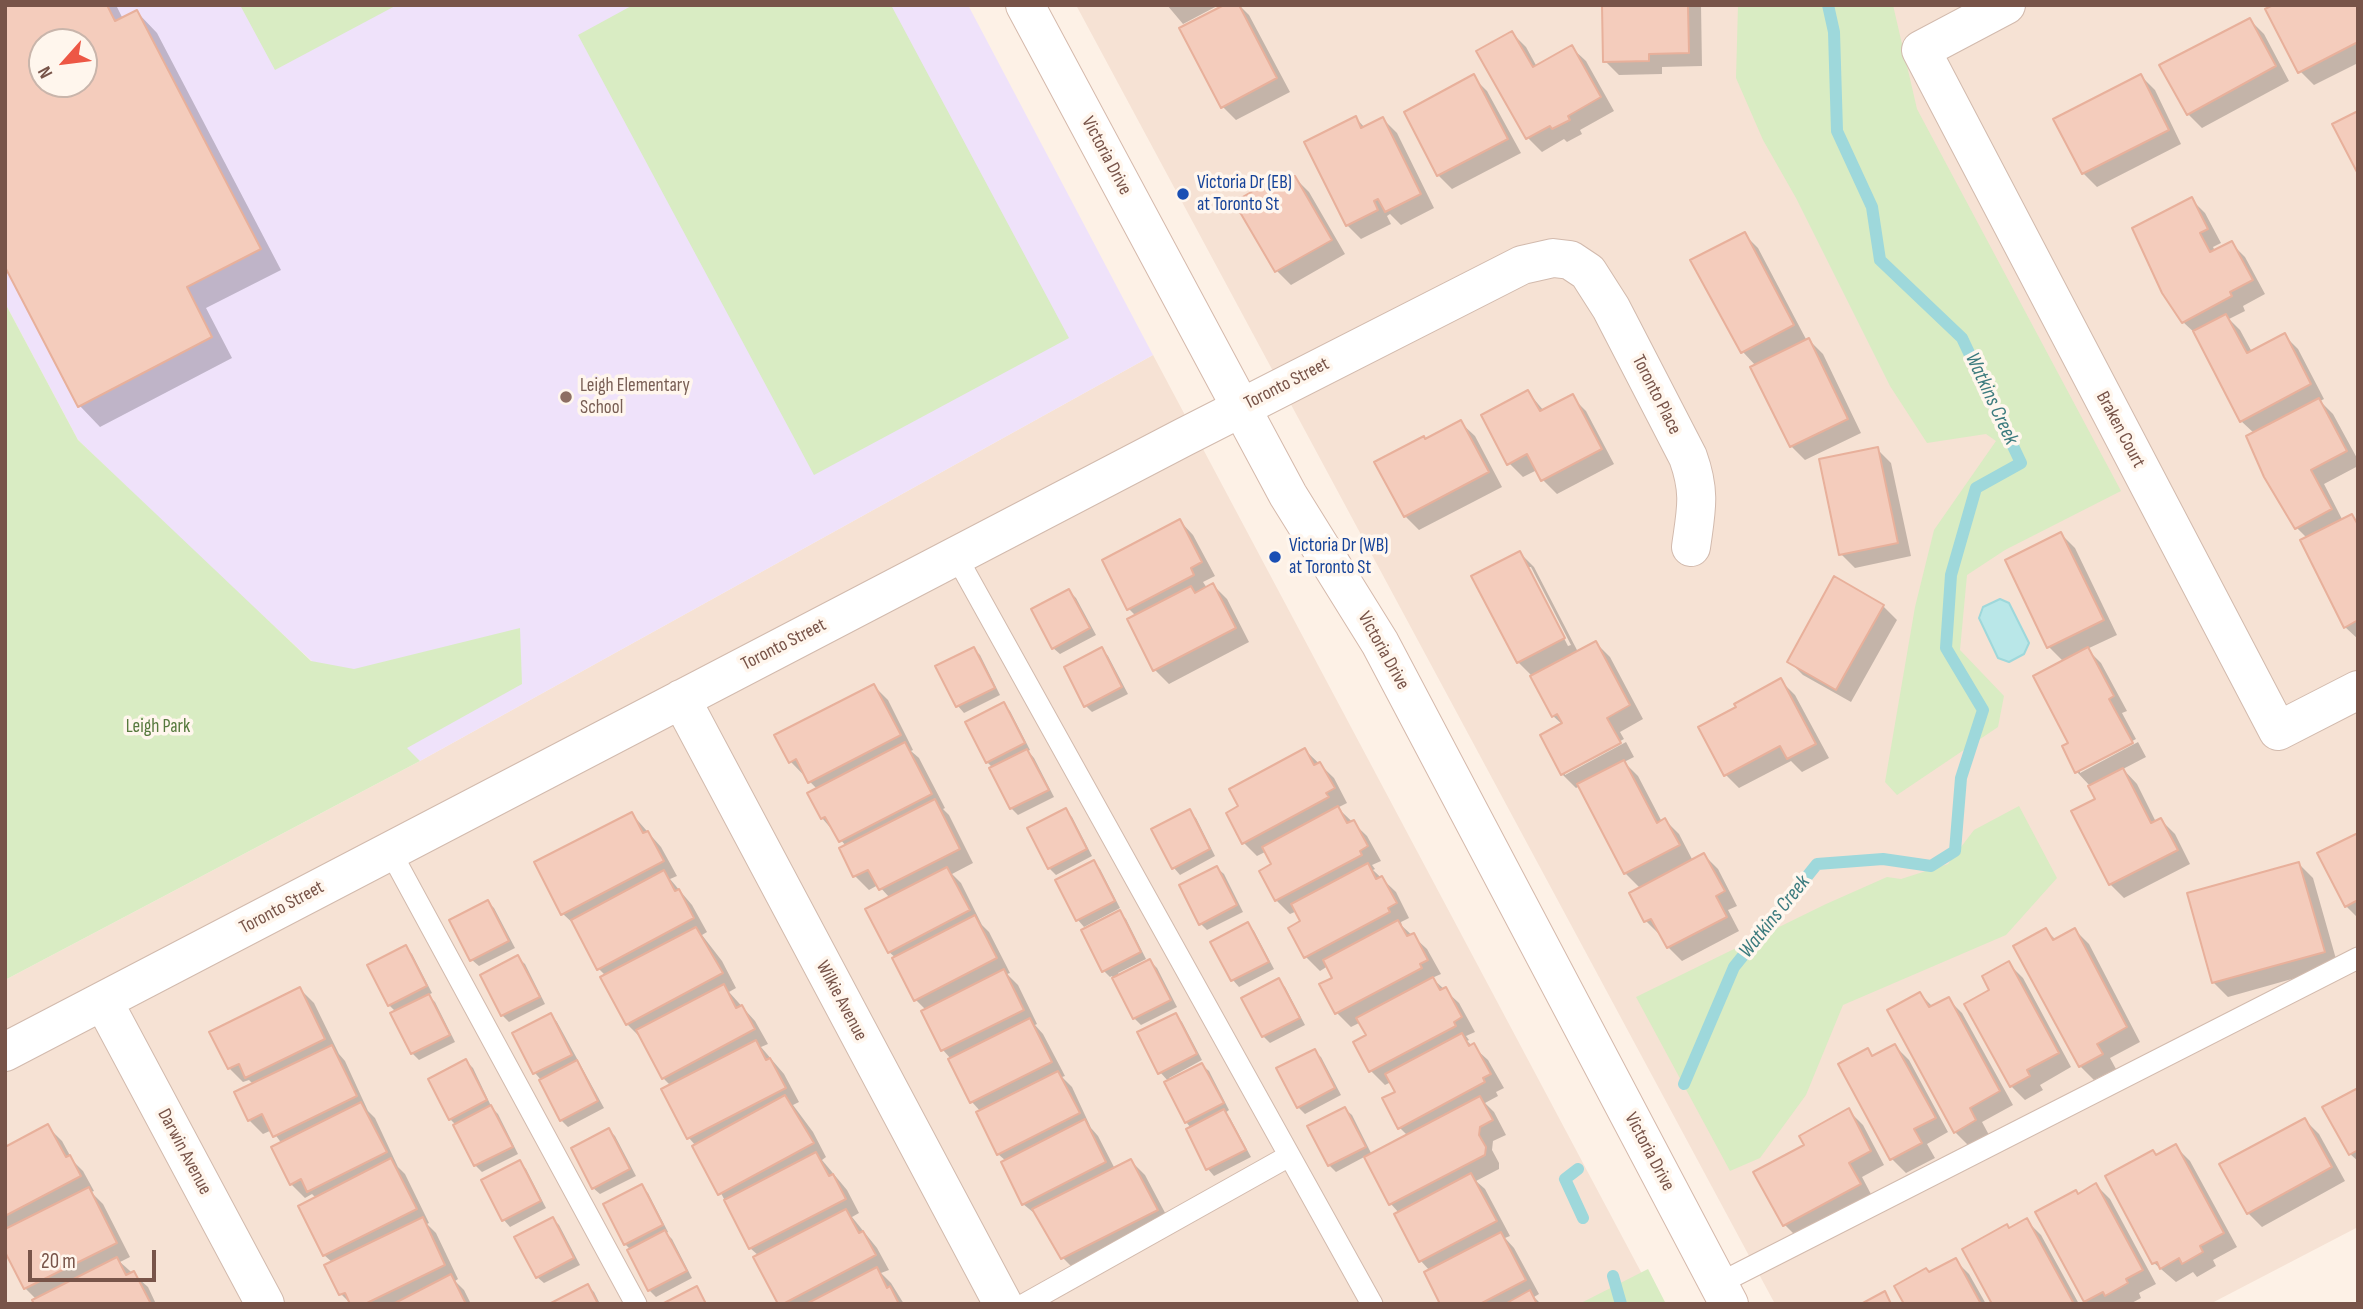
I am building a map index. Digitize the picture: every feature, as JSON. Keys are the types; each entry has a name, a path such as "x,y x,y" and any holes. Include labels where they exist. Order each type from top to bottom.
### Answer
{"street":[{"name":"Victoria Drive","path":"1025,5 1297,509 1380,643 1724,1294"},
{"name":"Braken Court","path":"2006,5 1920,50 2278,731 2358,690"},
{"name":"Toronto Street","path":"5,1052 1241,407 1510,270 1553,258 1570,260"},
{"name":"Toronto Place","path":"1570,260 1588,272 1611,308 1688,457 1696,479 1698,502 1691,547"},
{"name":"Wilkie Avenue","path":"681,699 1003,1304"},
{"name":"Darwin Avenue","path":"103,1001 265,1304"}],"lane":[{"path":"956,556 1372,1304"},
{"path":"390,851 636,1304"},
{"path":"1724,1294 2358,958"},
{"path":"1025,1304 1289,1156"}],"shaded area":[{"name":"Leigh Elementary School","path":"5,5 968,5 1153,355 420,761 223,579 78,440 5,303"},
{"path":"1076,5 2358,5 2358,1227 2210,1304 1775,1304"},
{"path":"1153,355 1658,1304 5,1304 5,980 420,761"}],"green space":[{"path":"240,5 397,5 275,70"},
{"path":"633,5 891,5 1069,338 814,475 578,35"},
{"path":"1738,5 1893,5 1917,109 2121,491 2005,550 1967,575 1960,650 2004,696 1998,727 1897,795 1885,782 1915,607 1934,530 1996,441 1986,434 1927,443 1890,386 1796,198 1763,140 1736,78"},
{"name":"Leigh Park","path":"5,303 78,440 311,661 354,669 520,628 522,684 407,748 420,761 5,980"},
{"path":"2019,806 2057,878 2006,935 1843,1005 1806,1095 1760,1158 1730,1171 1636,997 1887,877 1901,879 1948,864 1974,830"},
{"path":"1648,1269 1666,1304 1579,1304"}],"water":[{"path":"2000,599 2009,603 2029,643 2024,654 2009,662 1998,658 1979,618 1983,607"}],"building":[{"path":"5,5 107,5 115,21 137,10 261,249 187,287 212,337 78,407 5,267"},
{"path":"1224,5 1239,5 1277,78 1221,108 1179,28"},
{"path":"1602,5 1688,5 1689,53 1649,54 1649,61 1603,62"},
{"path":"2273,5 2358,5 2358,42 2298,73 2265,9"},
{"path":"2250,18 2276,66 2187,115 2159,65"},
{"path":"1512,31 1533,67 1572,45 1601,97 1568,116 1570,120 1552,129 1550,126 1526,139 1476,51"},
{"path":"1474,74 1508,139 1437,176 1404,112"},
{"path":"2141,74 2169,130 2082,174 2053,119"},
{"path":"2358,111 2358,174 2332,124"},
{"path":"1356,116 1361,128 1383,117 1421,194 1385,212 1378,199 1374,201 1378,210 1346,226 1304,142"},
{"path":"1295,176 1332,240 1275,272 1234,202 1270,181 1273,188"},
{"path":"2192,197 2208,229 2200,233 2210,252 2232,241 2253,280 2230,292 2232,296 2182,323 2162,293 2132,228"},
{"path":"1745,232 1794,325 1741,353 1690,260"},
{"path":"2226,314 2247,353 2285,333 2311,384 2240,422 2193,331"},
{"path":"1809,338 1848,419 1790,447 1750,367"},
{"path":"1528,390 1540,411 1573,394 1602,449 1541,481 1527,454 1507,465 1481,415"},
{"path":"2319,398 2347,451 2311,470 2332,509 2295,529 2264,477 2246,436"},
{"path":"1461,420 1489,472 1404,517 1374,462"},
{"path":"1878,447 1898,543 1839,555 1819,459"},
{"path":"2352,514 2358,525 2358,620 2344,628 2300,540"},
{"path":"1180,519 1202,562 1191,568 1194,575 1127,610 1102,560"},
{"path":"2061,532 2104,620 2047,648 2005,560"},
{"path":"1520,551 1565,638 1517,663 1471,576"},
{"path":"1834,576 1884,605 1836,690 1787,662"},
{"path":"1213,583 1236,628 1153,671 1127,619 1191,586 1195,593"},
{"path":"1069,589 1090,628 1052,649 1031,609"},
{"path":"1596,641 1630,705 1607,718 1621,743 1561,775 1540,735 1562,723 1557,714 1552,717 1530,676"},
{"path":"974,647 995,688 956,707 935,666"},
{"path":"1102,647 1122,687 1084,707 1064,667"},
{"path":"2088,647 2114,696 2109,699 2133,743 2075,773 2062,746 2068,743 2033,676"},
{"path":"1781,678 1816,744 1787,759 1780,746 1724,776 1698,727"},
{"path":"874,684 901,735 808,783 796,759 789,763 774,735"},
{"path":"1004,702 1025,743 986,763 965,722"},
{"path":"905,742 932,794 839,842 825,817 821,819 807,793"},
{"path":"1305,748 1314,765 1320,762 1335,788 1326,793 1329,797 1242,844 1226,813 1238,806 1229,789"},
{"path":"1027,749 1049,790 1010,809 989,768"},
{"path":"1624,760 1657,823 1665,818 1680,845 1624,874 1577,784"},
{"path":"2123,768 2151,823 2161,818 2178,850 2109,885 2071,811 2095,799 2088,786"},
{"path":"935,799 960,849 879,890 868,870 853,877 839,848"},
{"path":"1338,806 1347,823 1354,820 1368,846 1360,851 1362,855 1275,901 1259,871 1271,864 1262,847"},
{"path":"1066,808 1087,849 1048,869 1027,828"},
{"path":"1190,809 1210,849 1172,869 1151,829"},
{"path":"632,812 643,833 648,831 664,861 561,915 534,862"},
{"path":"2358,833 2358,900 2345,907 2317,853"},
{"path":"1704,853 1725,891 1716,896 1727,917 1667,948 1651,919 1644,922 1629,893"},
{"path":"1094,860 1115,901 1076,921 1055,880"},
{"path":"2299,862 2325,952 2212,983 2187,893"},
{"path":"1368,863 1376,879 1382,876 1397,903 1388,908 1390,912 1304,958 1288,928 1300,921 1291,904"},
{"path":"1217,866 1237,905 1199,925 1179,885"},
{"path":"947,867 970,910 888,953 865,909"},
{"path":"664,870 675,891 679,889 694,918 597,970 571,920"},
{"path":"488,900 509,941 470,961 449,920"},
{"path":"1120,910 1141,952 1102,972 1081,930"},
{"path":"975,915 997,958 914,1001 892,958"},
{"path":"1398,920 1407,936 1414,933 1428,960 1420,964 1422,968 1335,1014 1319,984 1332,978 1323,960"},
{"path":"1248,922 1269,962 1231,981 1210,942"},
{"path":"696,927 723,973 626,1025 600,977"},
{"path":"2046,928 2053,940 2075,928 2127,1027 2097,1044 2103,1054 2079,1067 2013,946"},
{"path":"406,945 427,986 388,1006 367,965"},
{"path":"518,955 540,997 501,1016 480,975"},
{"path":"1150,959 1171,1000 1133,1019 1112,978"},
{"path":"2009,961 2059,1053 2027,1070 2030,1076 2010,1087 1964,1004 1989,990 1982,976"},
{"path":"1004,969 1024,1010 941,1051 921,1011"},
{"path":"1433,977 1440,990 1446,987 1462,1017 1454,1022 1456,1026 1369,1072 1353,1042 1366,1035 1356,1018"},
{"path":"1279,978 1300,1018 1262,1037 1241,998"},
{"path":"724,984 736,1008 742,1005 755,1029 662,1079 636,1030"},
{"path":"300,987 325,1039 245,1078 239,1064 228,1069 209,1032"},
{"path":"1920,992 1929,1007 1949,997 2000,1091 1970,1108 1976,1120 1954,1133 1887,1010"},
{"path":"429,994 450,1035 411,1054 390,1013"},
{"path":"551,1013 572,1055 533,1074 512,1033"},
{"path":"1176,1013 1197,1054 1158,1074 1137,1032"},
{"path":"1030,1018 1052,1062 970,1103 948,1059"},
{"path":"1462,1033 1469,1046 1474,1043 1491,1074 1483,1078 1485,1082 1398,1129 1382,1098 1395,1092 1385,1074"},
{"path":"756,1040 766,1060 770,1058 786,1088 687,1139 661,1089"},
{"path":"1895,1044 1936,1118 1914,1129 1922,1143 1890,1160 1838,1064 1868,1048 1872,1056"},
{"path":"332,1045 357,1096 273,1137 262,1114 248,1121 234,1092"},
{"path":"1315,1049 1335,1088 1297,1108 1276,1068"},
{"path":"466,1059 487,1100 449,1120 428,1079"},
{"path":"577,1060 598,1101 560,1121 539,1080"},
{"path":"1202,1063 1224,1103 1185,1123 1164,1082"},
{"path":"1058,1071 1080,1113 997,1155 976,1112"},
{"path":"2358,1088 2358,1150 2349,1155 2322,1107"},
{"path":"785,1095 814,1143 718,1195 692,1146"},
{"path":"1480,1096 1493,1120 1480,1127 1479,1135 1486,1147 1485,1155 1389,1205 1364,1157"},
{"path":"361,1102 387,1152 307,1192 301,1179 290,1185 271,1147"},
{"path":"491,1105 513,1147 474,1166 453,1125"},
{"path":"1345,1107 1366,1147 1328,1166 1307,1126"},
{"path":"1849,1108 1871,1151 1849,1163 1861,1184 1783,1226 1753,1172 1804,1145 1799,1136"},
{"path":"1224,1109 1246,1150 1206,1170 1186,1129"},
{"path":"2305,1118 2332,1167 2247,1214 2219,1164"},
{"path":"1085,1119 1106,1162 1022,1205 1001,1162"},
{"path":"48,1124 66,1157 70,1155 81,1176 5,1216 5,1147"},
{"path":"609,1128 630,1169 592,1189 571,1148"},
{"path":"2176,1144 2224,1233 2200,1246 2203,1252 2182,1264 2179,1258 2160,1269 2157,1262 2152,1264 2105,1176 2153,1150 2156,1155"},
{"path":"816,1152 829,1176 833,1174 846,1199 749,1249 724,1200"},
{"path":"391,1158 417,1209 323,1256 298,1206"},
{"path":"1131,1159 1158,1210 1061,1259 1032,1209"},
{"path":"520,1160 541,1201 502,1221 481,1180"},
{"path":"1471,1173 1497,1221 1419,1262 1394,1214"},
{"path":"2096,1183 2143,1270 2126,1279 2128,1283 2105,1296 2103,1292 2084,1302 2035,1212 2076,1190 2078,1194"},
{"path":"642,1184 663,1225 624,1245 603,1204"},
{"path":"89,1187 117,1243 24,1289 5,1252 5,1229"},
{"path":"846,1209 859,1233 863,1231 876,1255 783,1304 778,1304 753,1257"},
{"path":"423,1217 445,1265 365,1304 350,1304 345,1293 339,1295 324,1265"},
{"path":"553,1217 574,1258 536,1278 514,1237"},
{"path":"2027,1218 2074,1304 1992,1304 1962,1249 2007,1224 2009,1228"},
{"path":"665,1230 687,1271 648,1291 627,1250"},
{"path":"1501,1232 1526,1280 1480,1304 1440,1304 1424,1272"},
{"path":"117,1257 126,1275 134,1271 151,1304 34,1304 32,1300"},
{"path":"1956,1258 1981,1304 1904,1304 1894,1286 1926,1268 1929,1272"},
{"path":"877,1267 887,1288 890,1286 899,1304 806,1304"},
{"path":"451,1274 466,1304 393,1304"},
{"path":"588,1284 598,1304 549,1304"},
{"path":"697,1286 706,1304 662,1304"},
{"path":"1530,1290 1537,1304 1505,1304"},
{"path":"1885,1291 1891,1304 1861,1304"}],"waterway":[{"name":"Watkins Creek","path":"1684,1084 1734,967 1817,864 1883,859 1931,866 1955,851 1961,778 1983,710 1946,648 1951,575 1976,488 2021,463 1962,338 1880,260 1872,207 1837,131 1834,32 1828,5"},
{"name":"Watkins Creek","path":"1578,1169 1565,1179 1583,1218"},
{"name":"Watkins Creek","path":"1613,1276 1621,1304"}],"place":[{"name":"Victoria Dr (EB) at Toronto St","path":"1183,194"},
{"name":"Leigh Elementary School","path":"566,397"},
{"name":"Victoria Dr (WB) at Toronto St","path":"1275,557"}]}
